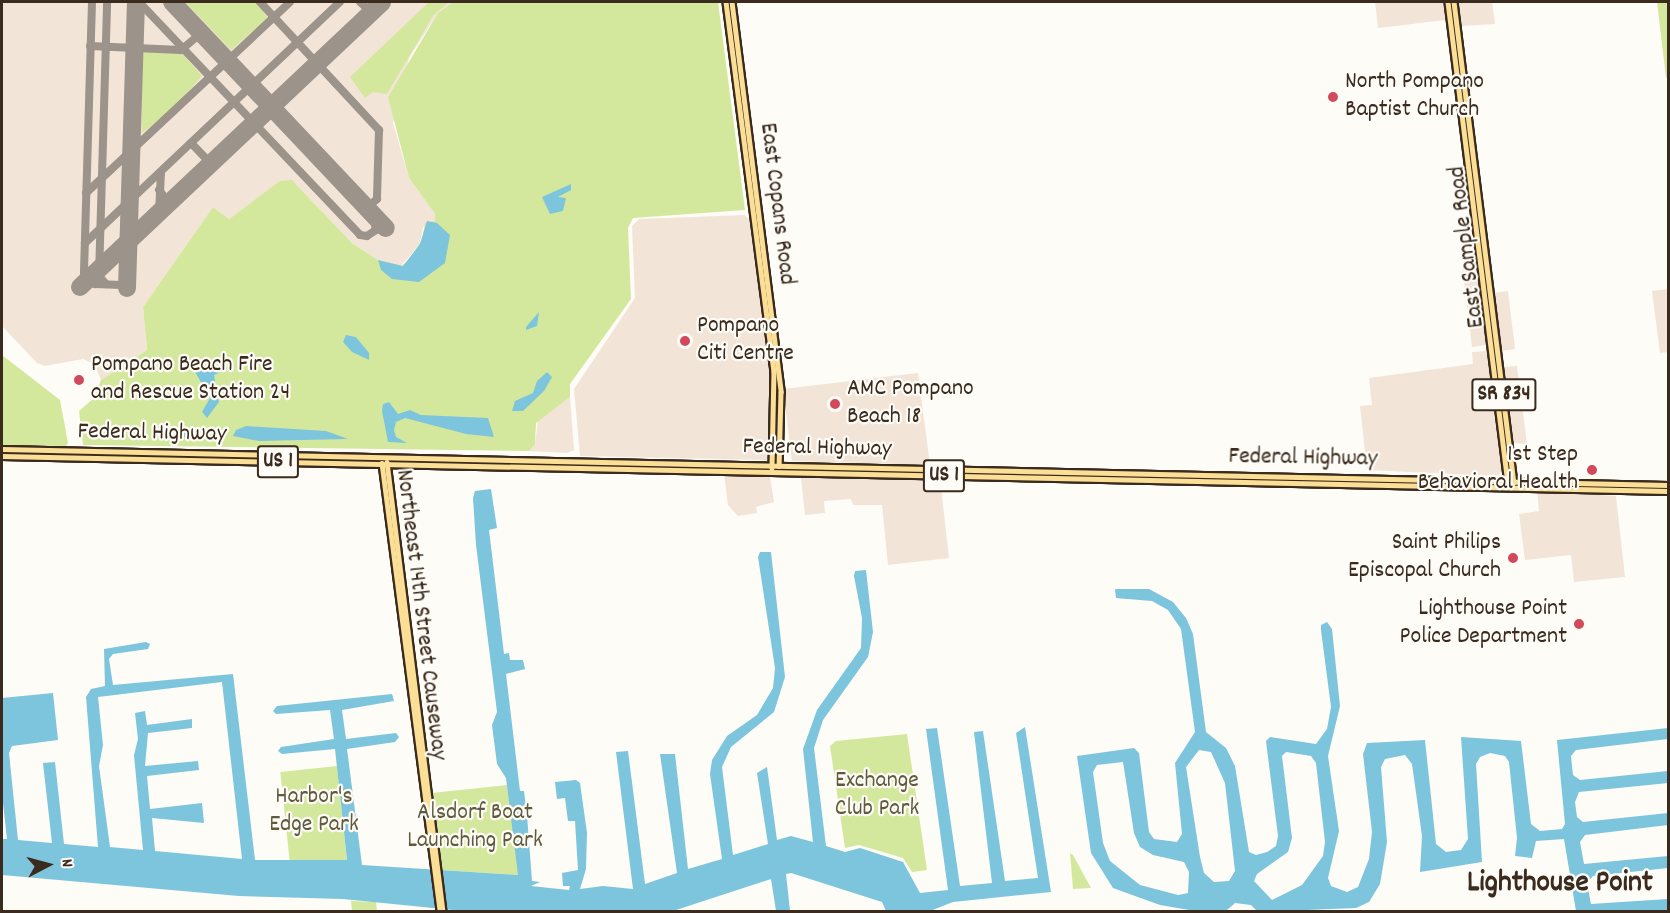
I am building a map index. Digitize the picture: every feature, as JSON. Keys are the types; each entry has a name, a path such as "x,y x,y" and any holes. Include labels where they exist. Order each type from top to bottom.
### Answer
{"main road":[{"name":"East Copans Road","path":"726,2 765,299 771,312 783,411 779,466"},
{"name":"East Copans Road","path":"732,2 768,305 776,398 772,465 774,473"},
{"name":"East Sample Road","path":"1448,2 1511,481"},
{"name":"East Sample Road","path":"1454,2 1511,488"},
{"path":"1450,13 1457,18"},
{"path":"776,398 783,411"},
{"name":"Federal Highway","path":"2,449 1668,485"},
{"path":"152,459 160,452"},
{"path":"213,460 224,454"},
{"path":"225,460 240,454"},
{"name":"Federal Highway","path":"2,456 1668,491"},
{"path":"303,462 314,456"},
{"name":"Northeast 14th Street Causeway","path":"384,457 414,714 436,868"},
{"path":"490,466 500,459"},
{"path":"506,467 533,460"},
{"name":"Northeast 14th Street Causeway","path":"385,464 390,477 411,644 441,911"},
{"path":"390,477 399,464"},
{"path":"680,471 691,464"},
{"path":"691,471 707,464"},
{"path":"774,473 779,466"},
{"path":"926,476 936,469"},
{"path":"941,476 954,470"},
{"path":"1032,478 1043,472"},
{"path":"1044,478 1052,472"},
{"path":"1082,479 1094,473"},
{"path":"1215,482 1231,476"},
{"path":"1233,482 1247,476"},
{"path":"1424,487 1438,480"},
{"path":"1578,489 1586,483"},
{"path":"1589,490 1601,483"},
{"path":"405,635 411,644"},
{"path":"414,714 418,708"}],"shaded area":[{"path":"2,2 454,2 438,13 409,58 393,123 409,178 435,214 435,222 423,227 420,244 400,267 378,260 352,243 296,184 281,181 229,219 213,207 143,307 147,350 101,380 94,364 83,359 45,366 37,363 2,326"},
{"path":"1375,2 1492,2 1495,24 1461,26 1446,20 1378,28"},
{"name":"Pompano Citi Centre","path":"745,215 751,222 772,389 767,460 580,456 574,389 635,298 632,226 639,219"},
{"path":"1481,263 1485,294 1508,291 1515,349 1501,351 1500,343 1472,347 1462,265"},
{"path":"1668,289 1668,352 1660,353 1652,291"},
{"path":"1486,351 1489,353 1502,471 1498,476 1367,470 1360,406 1372,405 1369,378 1473,364 1472,352"},
{"path":"1517,366 1527,444 1513,443 1510,426 1503,367"},
{"path":"918,373 930,465 792,461 783,389"},
{"path":"570,397 574,450 567,453 529,451 535,444 538,420"},
{"path":"724,474 770,477 774,502 756,507 757,513 738,516 728,505"},
{"path":"801,478 940,478 949,558 888,565 882,505 853,505 851,499 824,501 825,513 805,515"},
{"path":"1537,491 1616,496 1625,577 1574,582 1571,555 1525,560 1519,514 1539,511"}],"green space":[{"path":"185,2 256,2 268,18 231,50"},
{"path":"429,2 449,2 433,16 387,94 373,92 365,98 350,77"},
{"path":"453,2 718,2 745,210 633,218 628,228 631,299 570,384 570,397 536,423 535,444 529,451 83,445 79,411 94,398 101,380 147,350 143,307 213,207 229,219 280,181 292,180 352,243 378,260 400,267 409,260 422,240 425,223 435,221 435,214 409,178 388,97 438,13"},
{"path":"1657,2 1668,2 1668,77 1666,78"},
{"path":"146,51 182,53 202,76 173,109 142,133 141,56"},
{"path":"2,355 60,400 68,443 66,446 2,445"},
{"name":"Exchange Club Park","path":"907,734 927,870 912,872 903,858 859,845 845,848 830,746 836,741"},
{"name":"Harbor's Edge Park","path":"337,766 347,860 290,866 280,772"},
{"name":"Alsdorf Boat Launching Park","path":"507,785 519,875 441,870 432,793"},
{"path":"1070,853 1073,855 1091,888 1073,889"},
{"path":"351,901 376,902 377,911 352,911"}],"water":[{"path":"571,184 571,190 558,197 566,198 563,211 550,214 542,197"},
{"path":"427,221 437,223 450,235 445,263 419,282 392,279 381,270 378,260 403,266 420,244"},
{"path":"539,312 537,326 526,330 526,327"},
{"path":"346,335 356,337 369,353 369,360 352,352 343,342"},
{"path":"201,365 214,370 231,367 214,375 219,402 207,418 202,412 210,398 194,370"},
{"path":"547,372 552,377 544,391 523,411 512,411 515,401 533,393 537,381"},
{"path":"389,402 398,414 410,410 421,415 488,418 494,437 466,434 405,418 396,422 394,430 396,437 407,443 388,442 382,411 383,404"},
{"path":"246,426 326,431 348,439 259,441 233,436 236,430"},
{"path":"196,429 213,438 170,437 172,435"},
{"path":"491,489 497,528 489,530 504,654 509,653 510,660 523,660 525,669 506,674 520,791 524,791 532,881 540,882 531,886 569,890 570,886 563,886 562,873 578,870 575,821 568,821 565,798 557,799 555,782 576,780 580,783 587,833 586,869 580,889 603,886 633,889 616,752 628,751 645,884 677,873 660,754 675,754 688,869 722,859 710,774 712,760 727,736 757,715 773,688 775,668 758,557 760,552 771,552 785,677 774,712 731,747 722,767 733,855 768,844 757,773 767,767 777,840 791,836 813,842 803,749 817,710 861,648 862,618 854,576 855,571 866,570 873,632 868,657 823,720 814,748 826,846 845,852 860,848 903,862 920,893 948,890 926,729 937,728 960,886 992,883 974,732 983,731 1005,881 1038,878 1016,733 1025,727 1051,892 953,902 930,911 886,911 882,902 791,873 786,874 790,911 776,911 771,879 673,911 463,911 343,899 239,896 2,875 2,839 7,839 2,794 2,698 53,693 58,740 12,746 9,753 18,840 52,843 43,763 55,762 64,844 98,847 86,697 91,689 105,686 104,649 146,642 150,644 148,649 113,654 109,659 113,685 233,674 255,860 347,860 335,749 282,754 278,751 281,747 334,739 330,710 276,714 273,711 277,706 392,694 394,701 342,710 346,739 396,733 399,737 395,742 347,749 362,865 518,875 506,778 497,764 492,725 497,712 476,545 473,498 475,491","holes":["222,682 242,859 155,851 152,818 204,823 202,803 150,809 147,776 199,770 198,761 145,766 148,733 192,728 192,719 147,725 145,711 135,713 138,739 134,755 143,850 110,847 99,766 103,745 98,697"]},
{"path":"1115,589 1149,589 1173,602 1186,618 1193,634 1206,732 1226,748 1235,766 1249,852 1256,855 1276,846 1278,836 1266,741 1270,737 1316,744 1327,729 1331,707 1321,625 1327,622 1332,629 1340,706 1328,756 1339,831 1328,878 1331,886 1347,892 1358,887 1369,859 1372,832 1363,754 1367,743 1425,740 1436,844 1446,852 1461,850 1468,839 1461,737 1521,741 1531,824 1540,831 1562,829 1565,824 1557,740 1668,728 1668,739 1576,750 1571,756 1573,775 1580,780 1668,771 1668,783 1579,792 1575,802 1577,817 1583,822 1668,813 1668,825 1585,835 1580,842 1584,864 1668,856 1668,868 1593,876 1587,883 1591,904 1668,899 1668,910 1576,911 1564,839 1536,841 1532,858 1515,856 1517,838 1509,762 1505,756 1490,753 1480,757 1476,764 1482,862 1420,872 1422,836 1412,764 1405,755 1385,759 1381,767 1387,842 1380,884 1369,902 1356,908 1258,912 1251,905 1235,903 1226,911 1195,911 1160,905 1113,888 1091,853 1077,756 1134,748 1139,753 1149,832 1154,839 1177,842 1182,834 1175,763 1195,732 1181,629 1168,610 1152,601 1116,598","holes":["1199,750 1211,752 1225,783 1235,871 1229,881 1214,882 1204,873 1200,857 1186,767","1286,752 1311,756 1316,763 1325,842 1323,856 1302,885 1272,900 1254,881 1257,874 1288,852 1292,838 1282,756","1123,762 1134,833 1140,847 1153,855 1184,862 1189,872 1188,893 1178,895 1140,885 1110,861 1103,843 1093,772 1097,765"]}],"taxiway":[{"path":"92,2 84,272 87,280 95,284 121,285 127,276"},
{"path":"106,284 99,276 107,2"},
{"path":"139,2 360,235 367,236 376,230 373,215"},
{"path":"260,2 379,130 377,199 370,205 361,201"},
{"path":"86,193 290,2"},
{"path":"85,243 340,2"},
{"path":"360,2 371,12"},
{"path":"90,46 181,50 201,33"},
{"path":"191,143 211,164"},
{"path":"159,213 161,172"},
{"path":"159,190 166,199 174,198"}],"runway":[{"path":"127,288 136,2"},
{"path":"172,2 386,228"},
{"path":"80,287 382,2"}],"place":[{"name":"North Pompano Baptist Church","path":"1333,97"},
{"name":"Pompano Citi Centre","path":"685,341"},
{"name":"Pompano Beach Fire and Rescue Station 24","path":"79,380"},
{"name":"AMC Pompano Beach 18","path":"835,404"},
{"name":"1st Step Behavioral Health","path":"1592,470"},
{"name":"Saint Philips Episcopal Church","path":"1513,558"},
{"name":"Lighthouse Point Police Department","path":"1579,624"}],"district":[{"name":"Lighthouse Point","path":"1560,885"}]}
